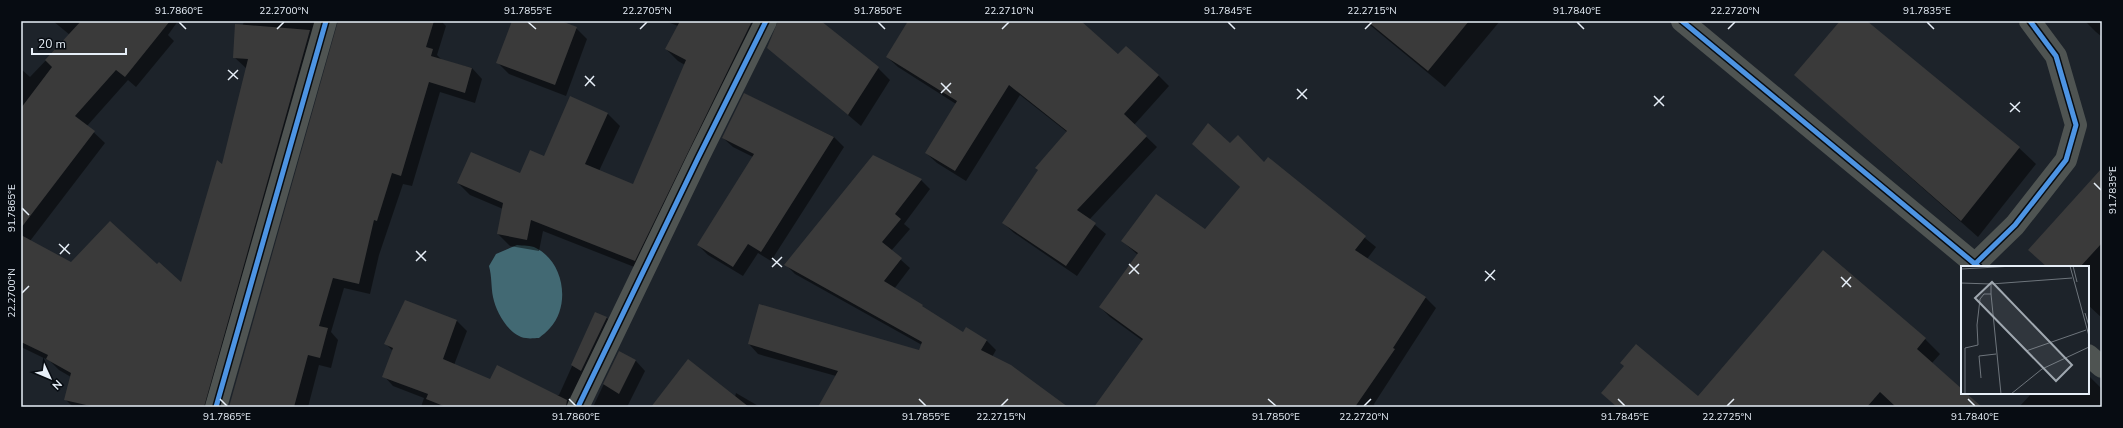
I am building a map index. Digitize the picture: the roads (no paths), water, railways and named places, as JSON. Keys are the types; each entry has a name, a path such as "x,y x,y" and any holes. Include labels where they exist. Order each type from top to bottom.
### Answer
{"street":[{"path":"216,407 326,21"},
{"path":"578,407 766,21"},
{"path":"1682,21 1977,266 2015,225 2066,160 2076,125 2056,56 2030,21"},
{"path":"2089,356 2102,367"}],"water":[{"path":"517,245 534,247 546,255 553,263 558,273 561,285 561,308 557,319 539,338 526,338 514,333 500,316 493,297 489,266 496,254"}]}
